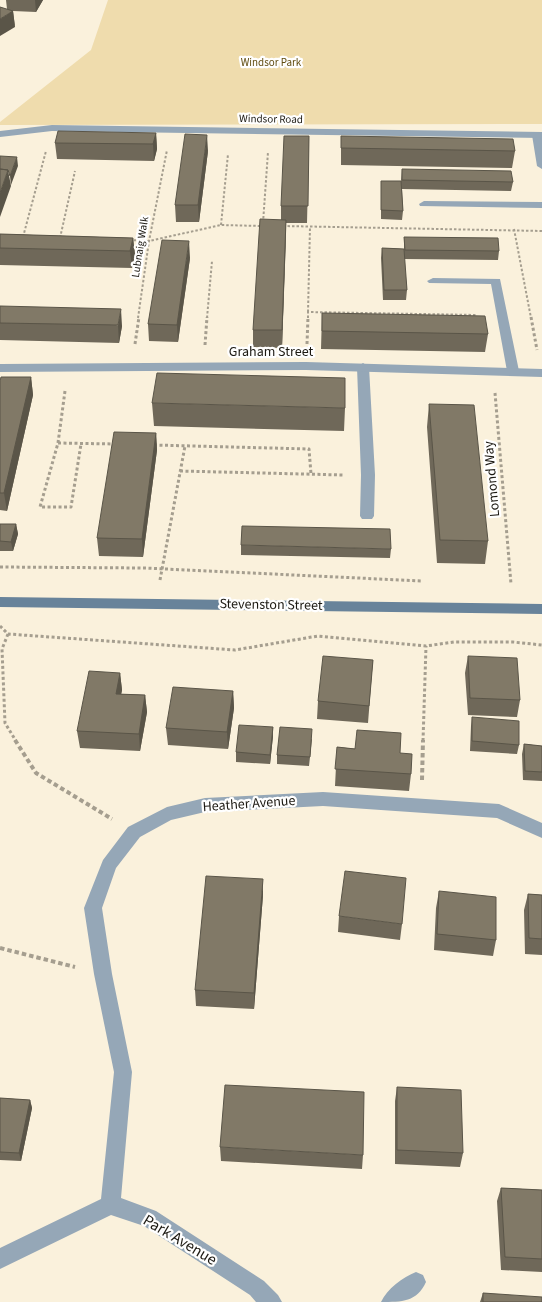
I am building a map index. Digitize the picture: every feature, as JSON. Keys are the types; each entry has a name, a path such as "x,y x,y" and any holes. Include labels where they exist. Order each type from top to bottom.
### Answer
{"main road":[{"name":"Stevenston Street","path":"0,602 542,609"}],"street":[{"name":"Windsor Road","path":"0,134 52,128 540,135"},
{"path":"540,135 542,166"},
{"path":"424,204 542,205"},
{"path":"433,281 496,281 513,371"},
{"name":"Graham Street","path":"0,368 306,366 542,373"},
{"path":"363,367 368,475 367,516"},
{"name":"Heather Avenue","path":"110,1205 123,1072 103,974 93,908 109,865 134,832 167,814 205,805 322,799 499,811 542,831"},
{"path":"0,1259 110,1205"},
{"name":"Park Avenue","path":"110,1205 149,1218 257,1288 271,1302"},
{"path":"392,1302 416,1282"}],"path":[{"path":"22,238 52,128"},
{"name":"Lubnaig Walk","path":"132,368 149,240 171,130"},
{"path":"221,225 231,130"},
{"path":"129,240 149,240 221,225 262,226 269,131"},
{"path":"70,238 60,238 75,171"},
{"path":"509,205 542,373"},
{"path":"282,226 542,231"},
{"path":"306,366 310,227"},
{"path":"15,237 32,238"},
{"path":"202,368 212,261"},
{"path":"308,312 503,316"},
{"path":"68,368 58,443 40,507 71,507 81,444"},
{"name":"Lomond Way","path":"493,371 511,585"},
{"path":"58,443 119,444"},
{"path":"147,445 309,449 311,474"},
{"path":"157,603 161,568 185,446"},
{"path":"180,471 368,475"},
{"path":"0,567 161,568 431,581"},
{"path":"0,625 8,634 235,650 318,636 426,646 454,642 513,642 542,645"},
{"path":"8,634 2,649 5,723 36,773 134,832"},
{"path":"424,805 421,771 425,712 426,646"},
{"path":"0,948 103,974"}],"green space":[{"name":"Windsor Park","path":"108,0 542,0 542,124 0,125 0,122 91,50"}],"building":[{"path":"0,7 13,11 0,19"},
{"path":"58,131 156,133 153,144 55,143"},
{"path":"185,134 207,135 198,205 175,205"},
{"path":"284,136 309,136 308,206 281,206"},
{"path":"341,136 513,139 515,151 341,148"},
{"path":"0,156 17,157 10,176 8,170 0,169"},
{"path":"0,169 8,170 0,193"},
{"path":"402,169 511,171 513,182 402,180"},
{"path":"381,181 401,181 403,211 381,210"},
{"path":"260,219 286,220 282,330 253,330"},
{"path":"0,234 133,238 130,251 0,248"},
{"path":"404,237 498,238 499,251 405,250"},
{"path":"162,240 189,241 177,325 148,324"},
{"path":"382,248 404,249 407,290 384,290"},
{"path":"0,306 121,309 118,325 0,323"},
{"path":"322,313 485,316 488,334 322,331"},
{"path":"157,373 345,378 345,408 152,403"},
{"path":"1,377 31,377 4,493 0,493"},
{"path":"429,404 474,405 488,541 440,540"},
{"path":"114,432 156,433 142,539 97,538"},
{"path":"0,524 16,524 11,542 0,541"},
{"path":"242,526 390,529 391,549 241,545"},
{"path":"323,656 373,660 369,706 318,701"},
{"path":"468,656 517,658 520,700 470,698"},
{"path":"89,671 120,673 116,694 145,695 139,734 77,731"},
{"path":"173,687 233,691 227,732 166,728"},
{"path":"472,717 519,721 519,745 472,741"},
{"path":"239,725 273,727 270,755 236,752"},
{"path":"280,727 312,729 310,757 277,755"},
{"path":"357,730 401,733 400,753 412,754 411,774 335,769 337,747 355,749"},
{"path":"524,744 542,746 542,772 525,771"},
{"path":"345,871 406,878 402,924 339,916"},
{"path":"206,876 263,879 254,993 195,990"},
{"path":"439,891 496,897 496,940 437,934"},
{"path":"528,894 542,895 542,939 529,938"},
{"path":"225,1085 364,1092 363,1155 220,1147"},
{"path":"397,1087 461,1090 463,1153 397,1150"},
{"path":"0,1098 30,1100 19,1153 0,1152"},
{"path":"501,1188 542,1190 542,1259 505,1257"},
{"path":"483,1293 542,1297 542,1302 483,1302"}]}
